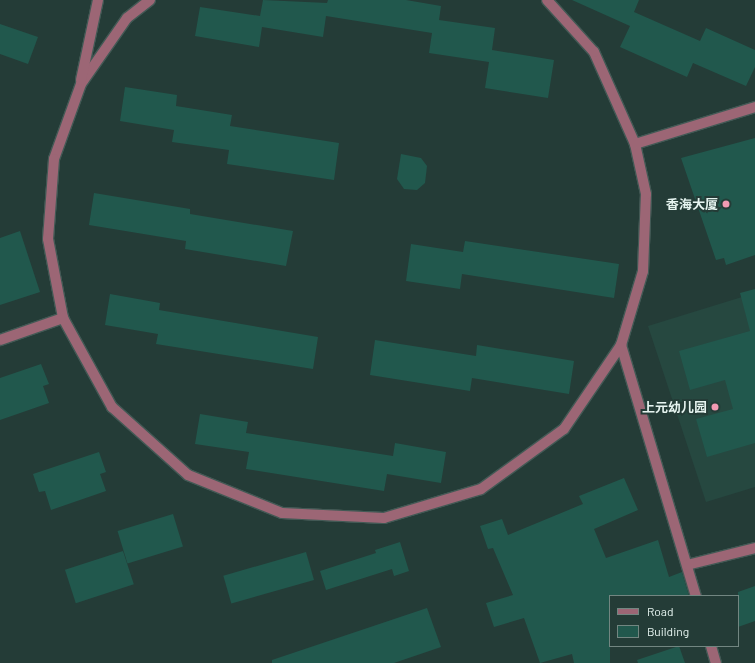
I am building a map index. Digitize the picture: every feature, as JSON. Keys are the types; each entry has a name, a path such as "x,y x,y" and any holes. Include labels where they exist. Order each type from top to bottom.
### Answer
{"street":[{"path":"98,0 81,84 54,159 48,239 63,318 112,407 188,475 282,514 384,518 482,489 564,429 621,345 643,271 646,194 634,144 594,52 547,0"},
{"path":"81,84 127,18 150,0"},
{"path":"634,144 755,107"},
{"path":"0,340 63,318"},
{"path":"621,345 696,595"},
{"path":"687,565 755,548"},
{"path":"711,647 716,663"}],"shaded area":[{"name":"上元幼儿园","path":"755,293 755,487 706,502 648,326"}],"building":[{"path":"263,0 327,3 328,0 406,0 441,6 439,20 495,28 492,50 554,60 548,98 485,88 489,62 429,53 432,33 326,16 323,37 262,27 259,47 195,36 200,7 260,16"},
{"path":"572,0 639,0 634,12 700,41 706,28 755,50 755,67 746,86 693,63 687,77 620,47 630,26"},
{"path":"0,24 38,37 28,64 0,54"},
{"path":"125,87 177,95 176,106 232,115 230,126 339,143 334,180 227,164 229,150 172,142 174,130 120,121"},
{"name":"香海大厦","path":"755,138 755,255 726,265 724,258 716,260 681,158"},
{"path":"401,154 421,158 427,166 425,183 417,190 404,189 397,179"},
{"path":"94,193 190,209 190,214 293,231 286,266 185,249 186,241 89,225"},
{"path":"20,231 40,292 0,305 0,238"},
{"path":"465,241 619,264 614,298 462,274 460,289 406,281 411,244 463,252"},
{"path":"755,289 755,443 707,457 696,419 733,409 725,380 690,390 679,351 750,331 740,293"},
{"path":"110,294 160,303 159,310 318,337 313,369 156,344 158,334 105,325"},
{"path":"375,340 476,356 477,345 574,361 569,394 472,378 470,391 370,375"},
{"path":"41,364 49,384 43,386 49,403 0,420 0,378"},
{"path":"200,414 248,422 246,433 393,456 395,443 446,452 441,483 387,474 384,491 246,469 249,452 195,444"},
{"path":"99,452 106,472 100,474 106,491 51,510 45,491 39,492 33,474"},
{"path":"624,478 638,510 594,529 606,558 658,540 669,577 682,572 689,595 609,595 610,663 574,663 572,654 540,663 524,618 494,627 486,603 513,595 493,548 488,549 480,526 502,519 508,535 583,504 579,496"},
{"path":"173,514 183,547 127,563 118,531"},
{"path":"400,542 409,571 394,576 392,569 326,590 320,571 376,553 375,550"},
{"path":"123,551 134,584 76,603 65,570"},
{"path":"306,552 314,580 231,604 223,576"},
{"path":"755,586 755,621 739,627 739,595 738,592"},
{"path":"427,608 441,647 394,663 272,663 272,660"},
{"path":"679,647 685,663 638,663 637,660"}],"place":[{"name":"香海大厦","path":"726,204"},
{"name":"上元幼儿园","path":"715,407"}]}
